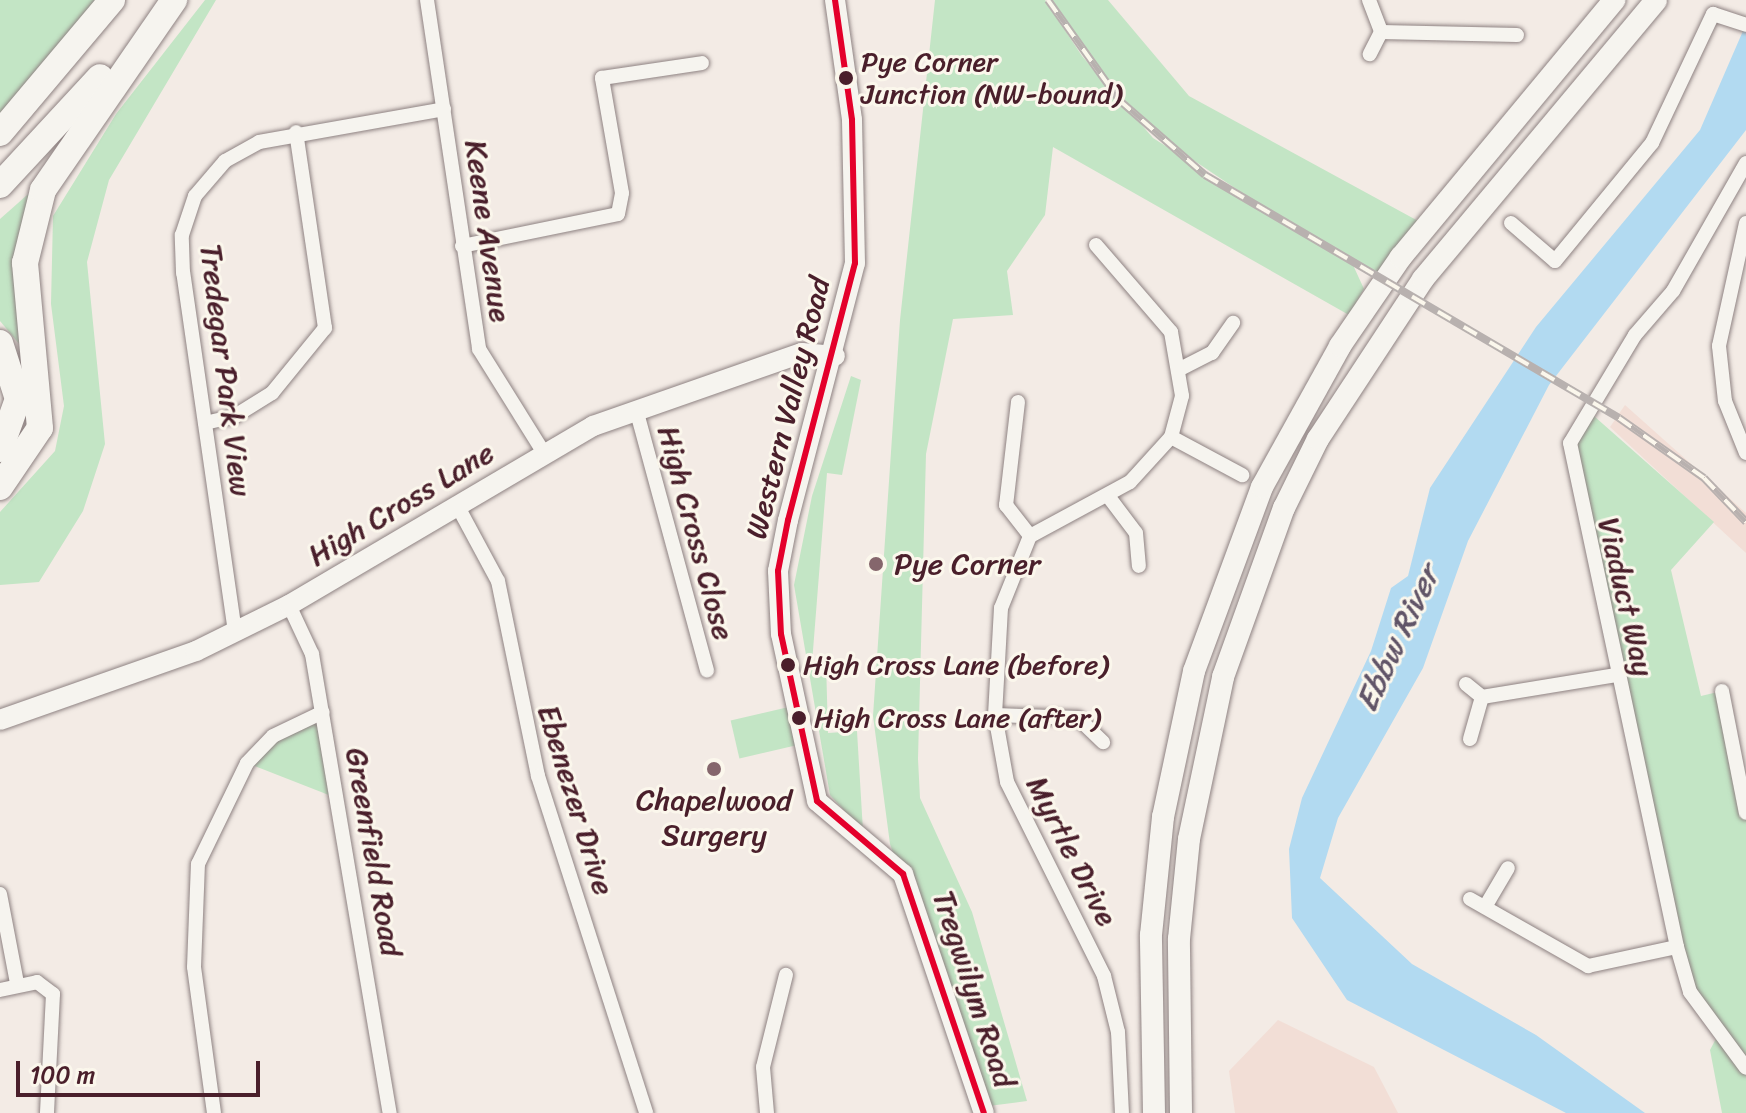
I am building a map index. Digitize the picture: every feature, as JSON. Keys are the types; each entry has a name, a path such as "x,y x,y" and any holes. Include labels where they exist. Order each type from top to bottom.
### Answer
{"highway":[{"path":"0,133 112,0"},
{"path":"0,185 90,90 157,0"},
{"path":"0,487 40,428 25,263 43,190 174,0"},
{"path":"0,343 18,399 0,449"}],"main road":[{"path":"1154,1113 1151,935 1163,817 1194,671 1227,571 1262,487 1340,346 1401,257 1614,0"},
{"path":"1181,1113 1179,939 1191,823 1223,677 1284,508 1318,439 1423,279 1656,0"}],"street":[{"name":"Keene Avenue","path":"427,0 479,349 544,453"},
{"name":"Western Valley Road","path":"835,0 857,201 855,263 835,356 788,520 777,597 806,762 817,801 836,821"},
{"path":"1369,0 1381,32 1370,54"},
{"path":"1511,223 1555,261 1652,143 1706,23 1720,10 1740,20"},
{"path":"1381,32 1517,35"},
{"path":"462,246 618,214 622,193 602,78 702,63"},
{"name":"Tredegar Park View","path":"235,632 182,235 195,196 225,161 296,132 444,109"},
{"path":"205,423 235,416 272,393 325,328 296,132"},
{"name":"Viaduct Way","path":"1746,163 1673,291 1635,335 1570,443 1616,675 1641,756 1650,832 1667,873 1677,947 1690,992 1746,1068"},
{"path":"1746,223 1719,346 1725,401 1746,453"},
{"path":"1018,402 1006,505 1030,536 1078,505 1108,496 1171,437 1182,368 1171,332 1096,245"},
{"path":"1182,368 1212,353 1233,323"},
{"name":"High Cross Lane","path":"0,720 235,632 289,605 544,453 636,409 802,353 835,356"},
{"name":"High Cross Close","path":"636,409 707,671"},
{"path":"1171,437 1242,475"},
{"path":"1108,496 1136,533 1139,566"},
{"name":"Ebenezer Drive","path":"457,505 498,581 538,776 646,1113"},
{"name":"Myrtle Drive","path":"1030,536 1001,608 995,715 1007,782 1104,976 1118,1032 1122,1113"},
{"name":"Greenfield Road","path":"289,605 312,654 390,1113"},
{"path":"1466,684 1482,697 1616,675"},
{"path":"1722,691 1746,813"},
{"path":"1470,739 1482,697"},
{"path":"214,1113 194,967 198,864 247,763 273,736 323,712"},
{"path":"995,715 1078,718 1103,742"},
{"path":"1730,722 1746,719"},
{"name":"Tregwilym Road","path":"836,821 903,874 984,1113"},
{"path":"1485,907 1508,868"},
{"path":"0,894 17,983"},
{"path":"1470,899 1588,966 1677,947"},
{"path":"767,1113 763,1067 786,975"},
{"path":"0,990 17,983 37,982 53,994 47,1113"}],"shaded area":[{"path":"1625,405 1746,513 1746,553 1610,427"},
{"path":"1278,1020 1374,1067 1398,1113 1235,1113 1229,1071"}],"green space":[{"path":"0,0 98,0 0,115"},
{"path":"205,0 216,0 109,180 87,262 105,444 83,511 39,582 0,585 0,512 55,451 64,406 51,304 53,216 116,114"},
{"path":"935,0 1045,0 1082,56 1153,138 1353,265 1364,289 1349,315 1053,147 1045,215 1007,271 1013,315 953,319 926,454 918,759 920,798 972,912 1027,1101 981,1107 890,844 873,716 900,320"},
{"path":"1050,0 1108,0 1189,96 1420,222 1379,273 1278,217 1156,135 1084,54"},
{"path":"35,188 20,345 0,321 0,219"},
{"path":"851,376 861,380 842,475 827,473 812,663 826,662 828,733 857,731 863,831 830,795 794,585 812,496"},
{"path":"1586,409 1714,522 1671,570 1701,696 1722,691 1746,813 1746,1113 1722,1113 1710,1050 1719,1033 1690,992 1570,466"},
{"path":"793,706 802,744 739,758 731,720"},
{"path":"323,712 339,799 247,763 273,736"}],"water":[{"name":"Ebbw River","path":"1746,24 1746,130 1549,385 1468,541 1423,668 1338,818 1320,878 1412,964 1536,1035 1645,1113 1566,1113 1347,1000 1292,918 1289,849 1302,798 1371,651 1391,588 1408,576 1430,488 1536,327 1700,130"}],"railway":[{"path":"1048,0 1119,100 1205,175 1619,418 1704,478 1746,522"}],"transit line":[{"path":"835,0 852,120 855,263 788,520 778,571 781,634 817,801 903,874 984,1113"}],"place":[{"name":"Pye Corner Junction (NW-bound)","path":"846,78"},
{"name":"Pye Corner","path":"876,564"},
{"name":"High Cross Lane (before)","path":"788,665"},
{"name":"High Cross Lane (after)","path":"799,718"},
{"name":"Chapelwood Surgery","path":"714,769"}]}
